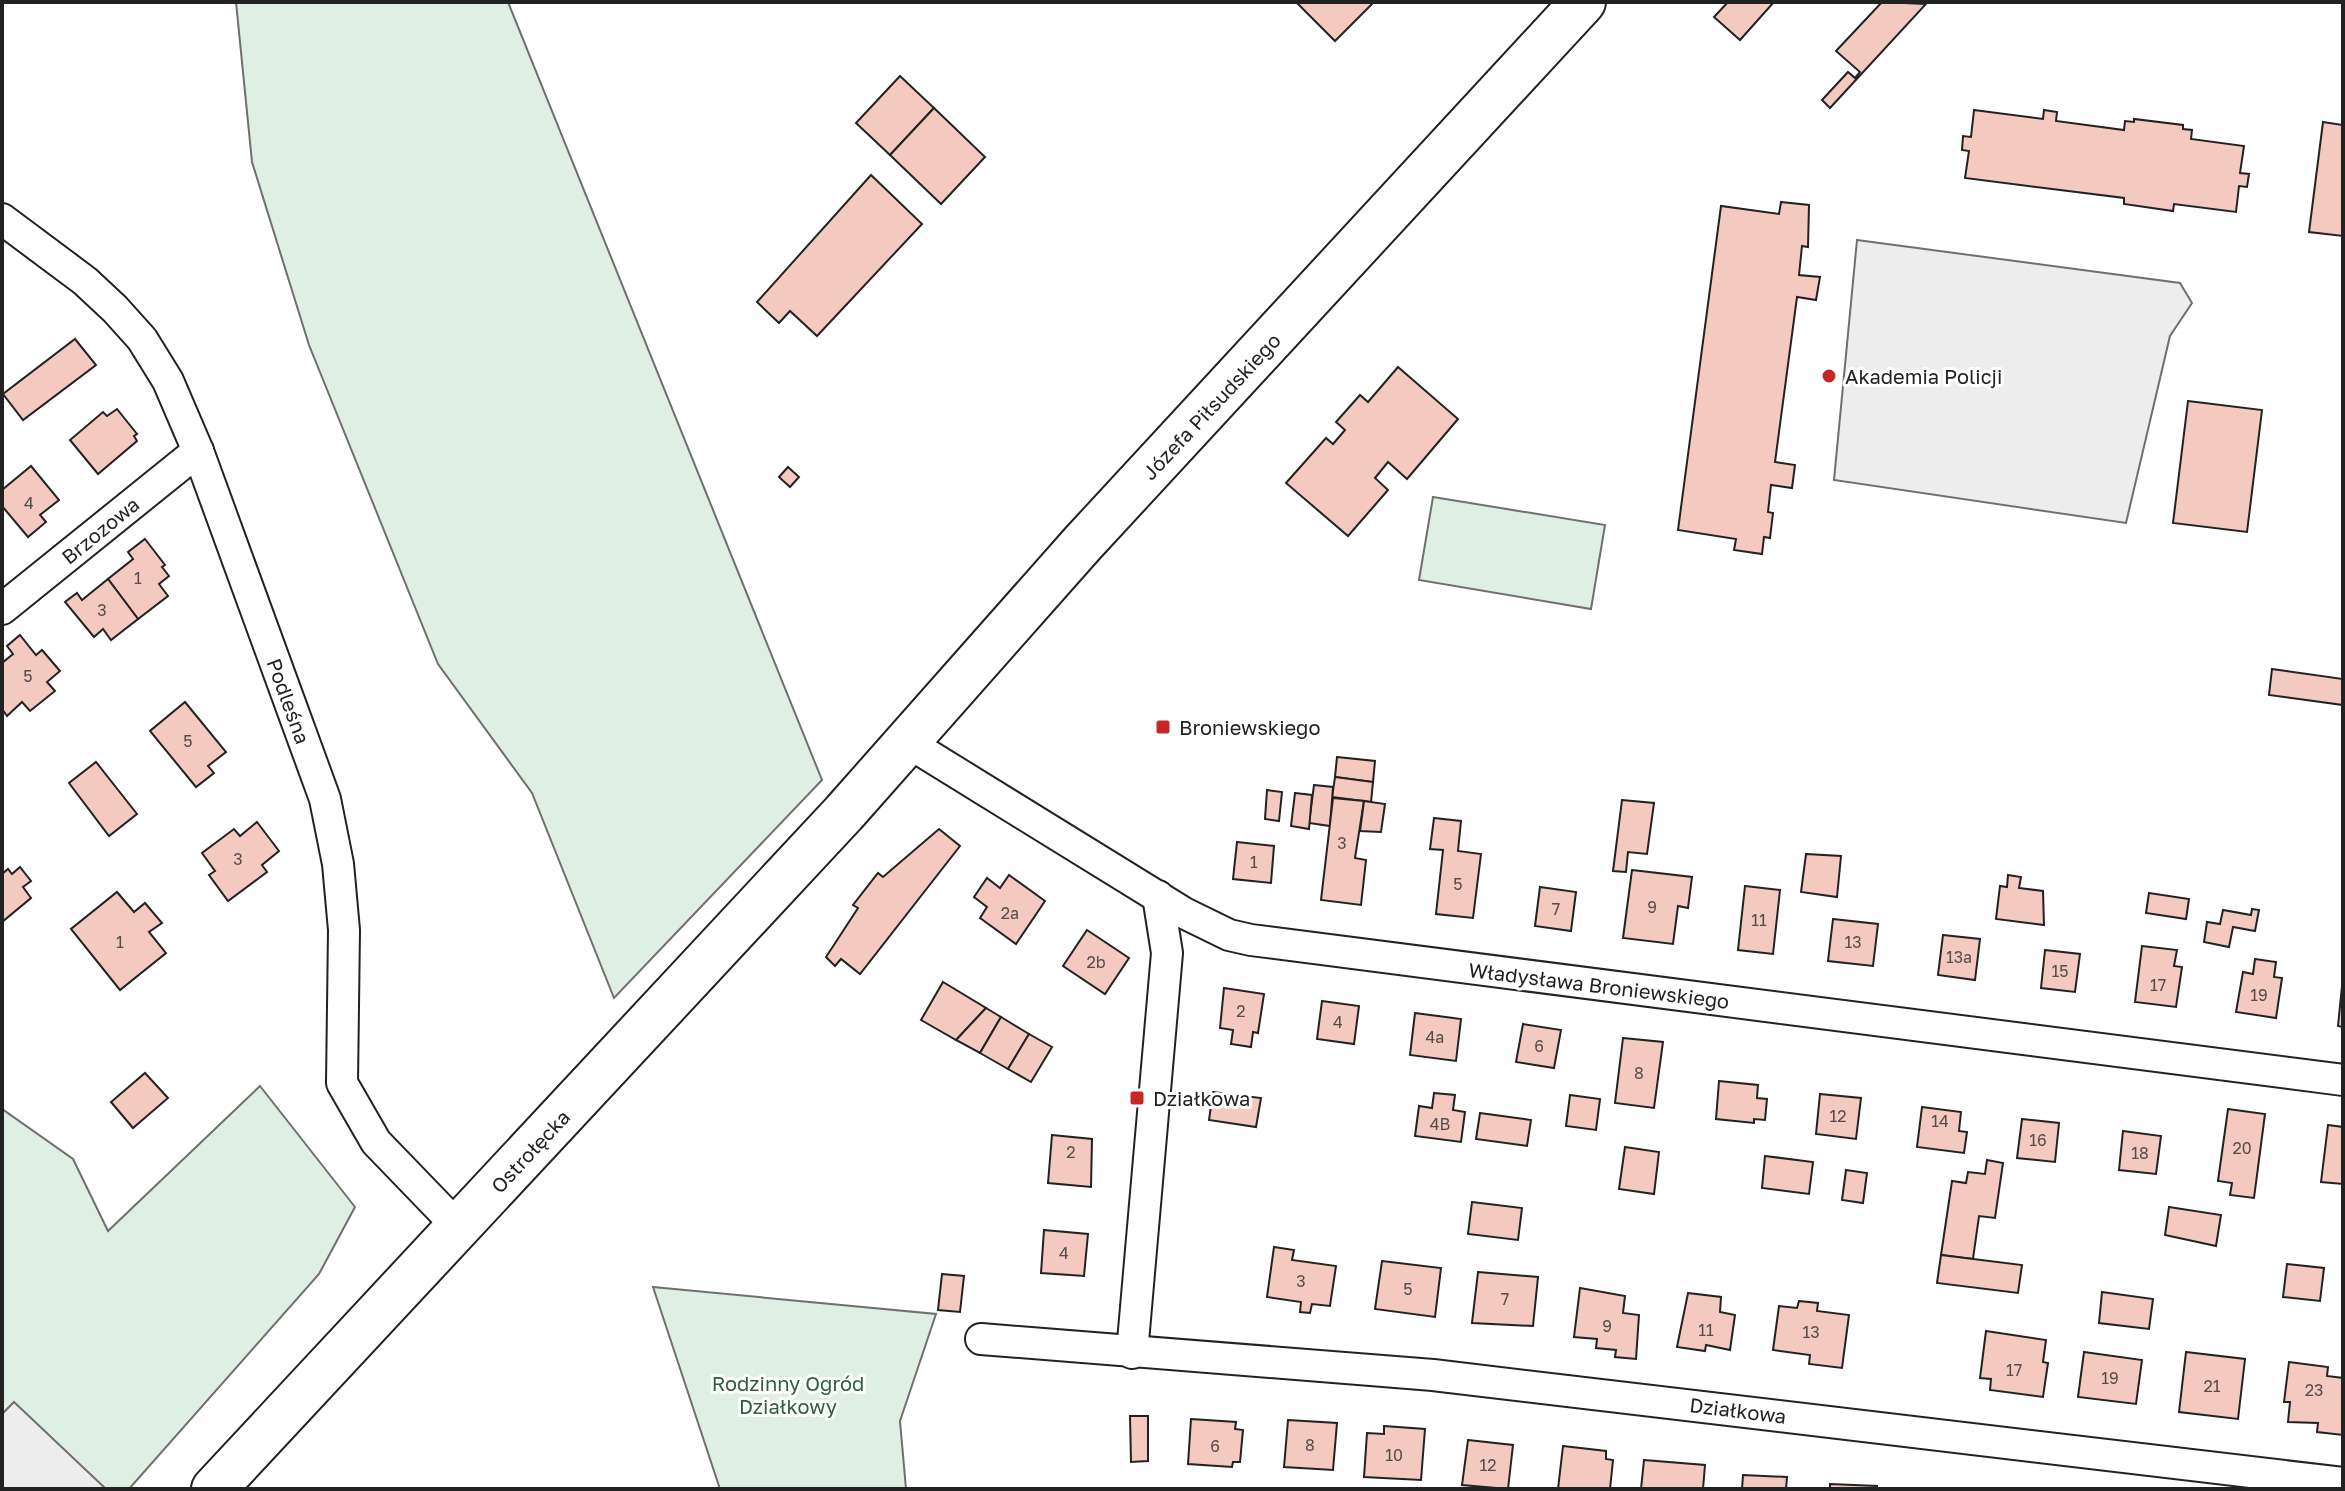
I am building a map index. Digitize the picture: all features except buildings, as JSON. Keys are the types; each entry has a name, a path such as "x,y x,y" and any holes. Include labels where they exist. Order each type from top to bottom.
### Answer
{"main road":[{"name":"Józefa Piłsudskiego","path":"844,813 1082,544 1583,2"},
{"name":"Ostrołęcka","path":"214,1489 844,813"}],"street":[{"name":"Podleśna","path":"2,219 85,281 142,339 160,363 198,451 325,799 338,864 344,930 342,1083 376,1142 459,1228"},
{"name":"Brzozowa","path":"2,609 198,451"},
{"name":"Władysława Broniewskiego","path":"907,742 1204,923 1251,940 2343,1080"},
{"path":"1132,1353 1167,953 1158,896"},
{"name":"Działkowa","path":"981,1339 1433,1375 2343,1483"}],"green space":[{"path":"236,2 508,2 822,780 614,998 532,793 438,664 309,345 252,162"},
{"path":"1433,497 1605,525 1591,609 1419,580"},
{"path":"260,1086 355,1207 319,1274 129,1489 2,1489 2,1109 73,1159 108,1231"},
{"name":"Rodzinny Ogród Działkowy","path":"653,1287 936,1314 900,1421 906,1489 720,1489"}],"shaded area":[{"path":"1857,240 2180,283 2192,303 2170,336 2126,523 1834,480"},
{"path":"14,1402 106,1489 2,1489 2,1414"}],"place":[{"name":"Akademia Policji","path":"1829,376"},
{"name":"Broniewskiego","path":"1163,727"},
{"name":"Działkowa","path":"1137,1098"}]}
